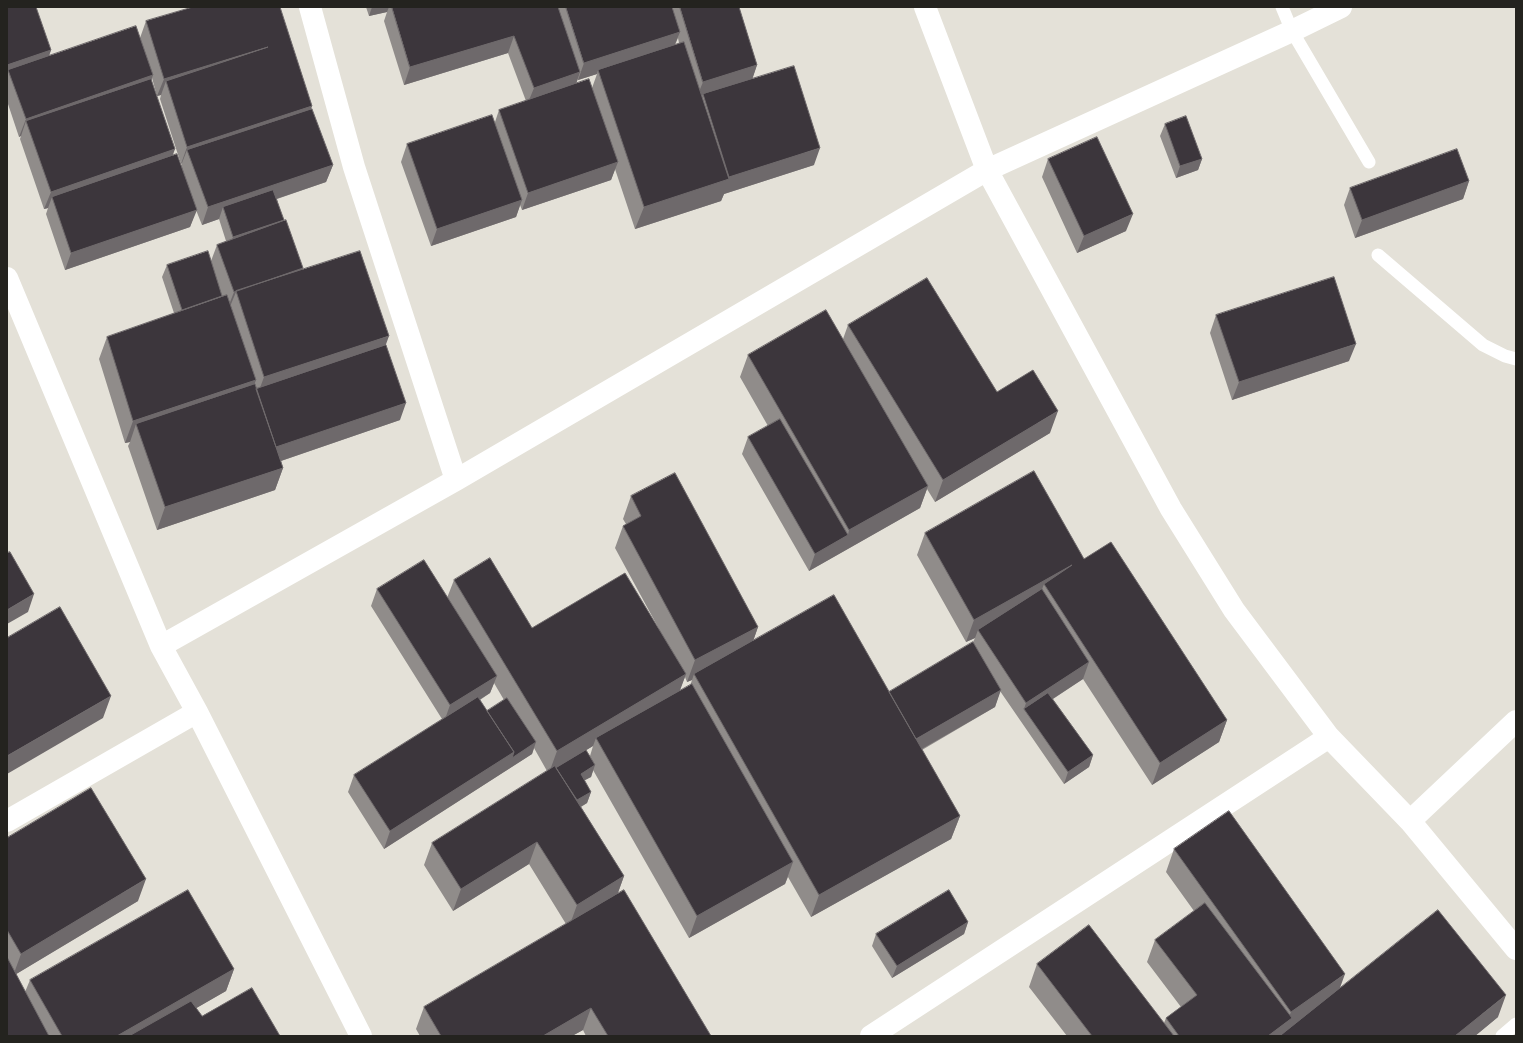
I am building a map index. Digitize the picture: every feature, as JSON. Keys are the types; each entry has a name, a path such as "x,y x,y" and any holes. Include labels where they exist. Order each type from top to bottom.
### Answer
{"street":[{"path":"310,7 354,167 456,480"},
{"path":"925,7 987,170 1171,509 1234,610 1329,737 1410,820 1516,949"},
{"path":"161,646 456,480 987,170 1292,31 1341,7"},
{"path":"7,278 161,646 361,1036"},
{"path":"7,821 196,712"},
{"path":"1410,820 1516,721"},
{"path":"871,1036 1329,737"}],"lane":[{"path":"1282,7 1292,31 1369,162"},
{"path":"1378,254 1482,345 1505,356 1516,359"},
{"path":"1502,1036 1516,1024"}],"building":[{"path":"7,7 36,7 51,50 7,65"},
{"path":"193,7 280,7 312,106 187,147 166,81 268,47 164,79 146,21"},
{"path":"392,7 558,7 580,72 534,88 514,36 410,67"},
{"path":"566,7 672,7 680,32 584,63"},
{"path":"680,7 739,7 757,65 703,82"},
{"path":"136,26 153,75 26,119 8,70"},
{"path":"684,42 729,179 644,207 598,70"},
{"path":"794,66 820,148 729,177 703,94"},
{"path":"151,79 175,149 51,192 26,121"},
{"path":"589,79 618,162 528,193 499,110"},
{"path":"312,109 333,165 208,207 187,150"},
{"path":"492,115 522,200 437,229 407,144"},
{"path":"1186,116 1202,159 1180,166 1165,124"},
{"path":"1097,137 1133,214 1084,236 1048,159"},
{"path":"1457,149 1469,181 1362,220 1350,188"},
{"path":"177,154 197,210 71,253 52,197"},
{"path":"273,190 284,220 233,237 223,207"},
{"path":"286,220 303,268 234,292 217,245"},
{"path":"208,251 222,296 182,310 167,265"},
{"path":"360,251 389,336 264,377 236,291"},
{"path":"1334,277 1356,344 1239,382 1216,315"},
{"path":"927,278 997,392 1033,370 1058,411 943,480 848,325"},
{"path":"227,295 256,380 133,421 107,337"},
{"path":"826,310 928,486 849,530 748,355"},
{"path":"386,345 406,403 276,447 256,389"},
{"path":"255,384 283,468 165,507 136,424"},
{"path":"780,419 848,535 815,554 748,437"},
{"path":"1034,471 1084,559 1111,542 1227,720 1160,763 1044,584 1072,565 974,620 925,533"},
{"path":"675,473 758,627 695,660 623,526 641,516 631,496"},
{"path":"10,552 34,594 7,610 7,553"},
{"path":"490,558 532,628 625,573 686,674 557,751 454,580"},
{"path":"424,560 497,676 450,705 377,589"},
{"path":"1042,589 1089,662 1026,703 978,630"},
{"path":"834,595 960,816 819,895 694,674"},
{"path":"60,607 111,696 7,756 7,638"},
{"path":"973,642 1001,690 916,739 889,692"},
{"path":"692,684 793,862 697,916 596,738"},
{"path":"1048,693 1093,755 1068,772 1024,709"},
{"path":"478,697 514,752 390,831 354,775"},
{"path":"507,698 536,742 512,758 514,752 487,711"},
{"path":"586,750 595,765 581,774 591,792 577,800 556,768"},
{"path":"555,766 624,876 577,905 537,842 461,889 432,843"},
{"path":"91,788 146,879 21,954 7,930 7,838"},
{"path":"1229,811 1345,974 1291,1012 1174,849"},
{"path":"188,890 234,969 117,1036 62,1036 30,980"},
{"path":"624,890 711,1036 608,1036 591,1008 543,1036 441,1036 424,1007"},
{"path":"949,890 968,922 897,966 876,934"},
{"path":"1205,903 1292,1018 1268,1036 1179,1036 1166,1018 1197,995 1155,940"},
{"path":"1438,910 1506,995 1455,1036 1280,1036"},
{"path":"1089,925 1174,1036 1092,1036 1037,964"},
{"path":"7,957 49,1036 7,1036"},
{"path":"252,988 280,1036 129,1036 191,1001 202,1016"}]}
